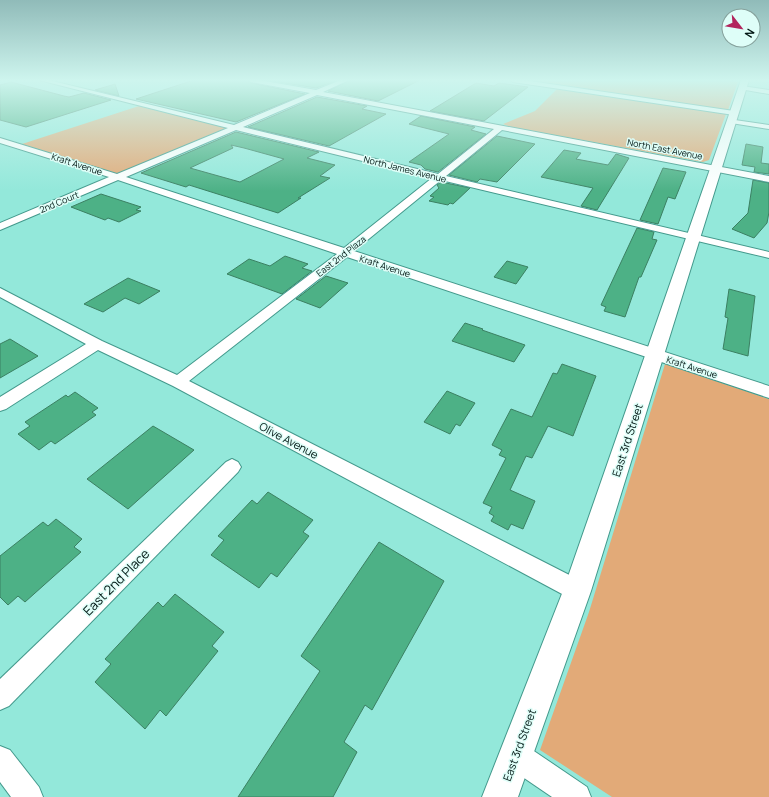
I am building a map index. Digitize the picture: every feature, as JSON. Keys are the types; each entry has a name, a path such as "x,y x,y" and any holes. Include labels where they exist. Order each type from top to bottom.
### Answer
{"street":[{"name":"North James Avenue","path":"194,117 440,178 769,255"},
{"name":"2nd Court","path":"0,227 257,117"},
{"name":"North East Avenue","path":"449,117 769,179"},
{"name":"East 3rd Street","path":"500,797 577,591 733,117"},
{"path":"734,117 769,127"},
{"name":"East 2nd Plaza","path":"178,382 440,178 501,127"},
{"name":"Kraft Avenue","path":"0,140 117,177 769,392"},
{"name":"Olive Avenue","path":"0,292 97,344 178,382 577,591"},
{"path":"0,405 97,344"},
{"name":"East 2nd Place","path":"0,697 232,468"},
{"path":"515,755 577,797"},
{"path":"0,760 29,797"}],"shaded area":[{"path":"105,117 183,117 226,128 117,174 22,144"},
{"path":"520,117 725,117 709,160 703,162 511,127 503,124"},
{"path":"665,364 769,399 769,797 612,797 540,750 589,612"}],"building":[{"path":"0,117 57,117 26,127 0,120"},
{"path":"215,117 248,117 236,122"},
{"path":"271,117 380,117 329,146 248,127"},
{"path":"419,117 427,117 475,127 471,130 486,134 438,172 425,169 421,165 409,162 449,134 409,124"},
{"path":"463,117 489,117 484,121"},
{"path":"236,132 319,152 307,158 335,165 320,176 330,178 298,198 301,198 278,213 189,185 186,187 141,173","holes":["231,145 284,159 240,182 190,168 233,148"]},
{"path":"497,136 535,144 497,182 480,179 477,182 449,175"},
{"path":"746,144 763,147 761,163 769,164 769,174 754,172 755,167 742,165"},
{"path":"564,150 581,153 576,159 608,165 616,154 629,158 597,210 581,206 593,188 541,177"},
{"path":"663,168 686,172 675,199 668,197 658,224 640,220"},
{"path":"753,180 769,183 769,212 767,223 754,238 732,229 748,213"},
{"path":"441,182 470,188 453,204 450,203 448,205 429,201 434,197 430,196 439,188 437,185"},
{"path":"101,194 141,207 136,210 141,211 119,222 108,218 105,220 71,207"},
{"path":"637,228 654,232 652,239 657,240 641,277 639,277 625,317 604,311 606,307 601,305"},
{"path":"285,256 308,264 302,268 312,271 282,294 227,274 249,259 270,266"},
{"path":"507,261 528,267 516,284 494,277"},
{"path":"326,276 348,283 320,308 296,299"},
{"path":"128,278 160,291 139,304 125,298 103,312 84,304"},
{"path":"729,289 755,296 748,356 723,349 728,318 725,317"},
{"path":"465,323 525,345 514,362 452,341"},
{"path":"10,339 38,356 0,378 0,344"},
{"path":"562,364 596,376 573,436 548,426 532,458 526,456 510,490 535,501 523,529 511,524 508,530 491,521 494,516 489,513 492,507 483,503 506,458 499,455 502,450 492,445 511,409 532,417 553,373 557,374"},
{"path":"447,391 475,403 460,426 456,424 450,434 424,422"},
{"path":"75,392 98,408 92,412 96,415 55,444 51,441 39,450 18,434 30,426 25,422 66,395 68,397"},
{"path":"153,426 194,450 128,509 87,479"},
{"path":"268,492 313,520 303,532 309,536 277,577 271,573 259,588 211,555 224,540 218,536 252,500 257,504"},
{"path":"56,519 82,539 74,547 81,552 25,602 18,596 8,605 0,597 0,556 43,522 48,526"},
{"path":"379,542 444,581 372,710 365,705 344,742 357,752 333,797 238,797 320,671 301,656"},
{"path":"175,594 224,632 212,646 218,651 166,716 160,710 145,729 95,682 111,664 105,659 158,602 163,607"}]}
